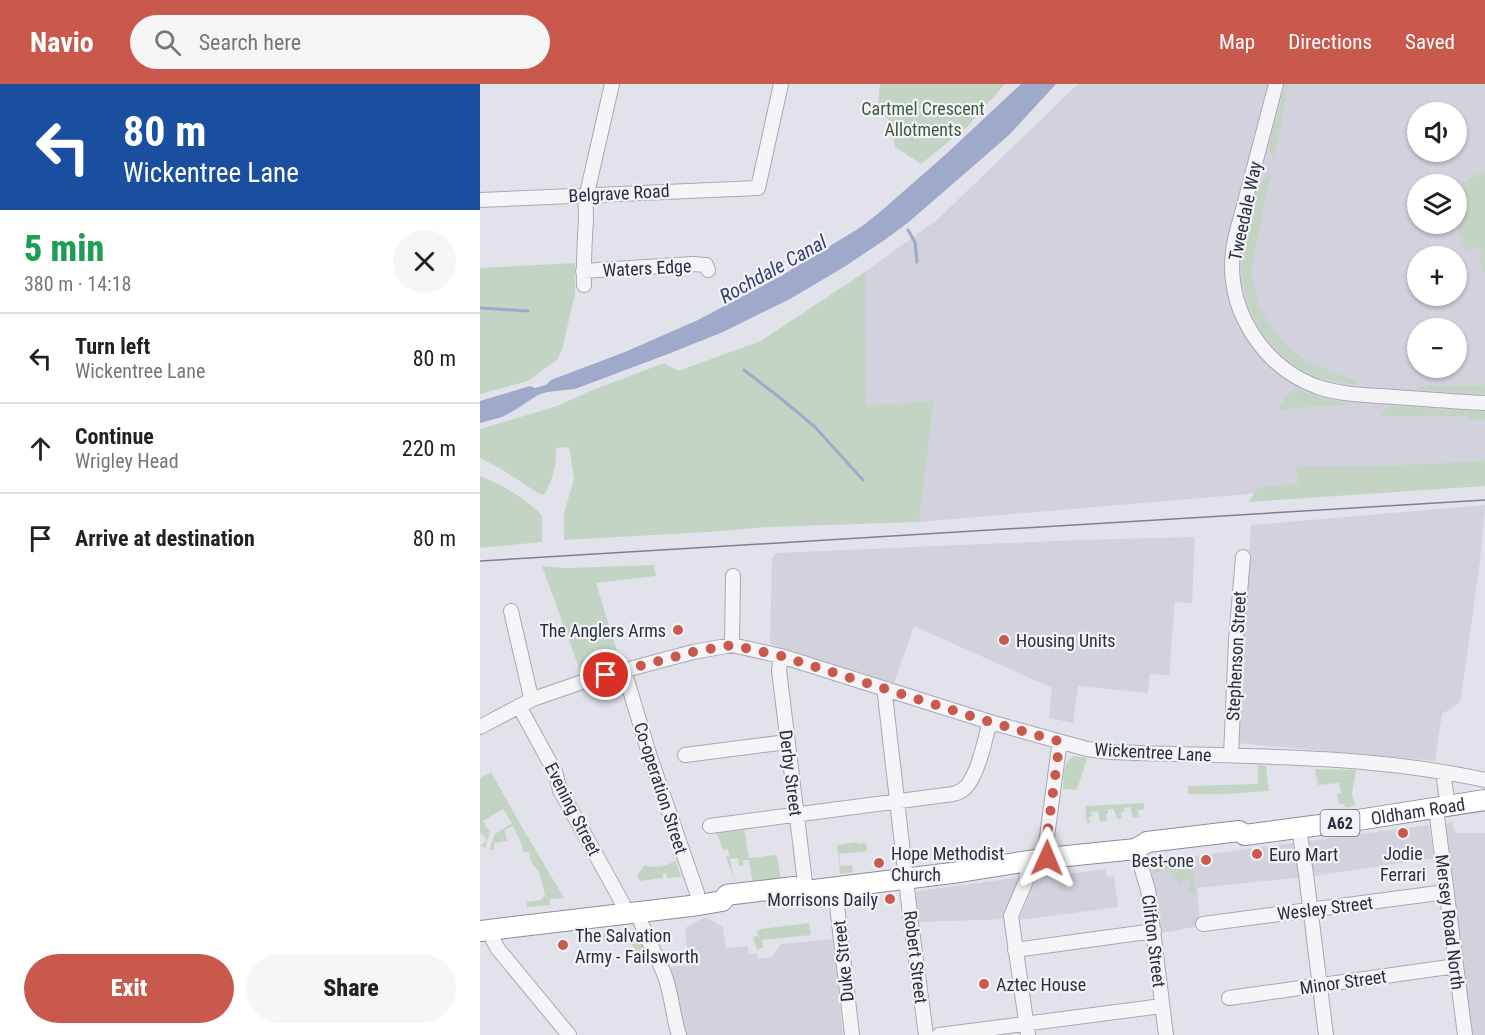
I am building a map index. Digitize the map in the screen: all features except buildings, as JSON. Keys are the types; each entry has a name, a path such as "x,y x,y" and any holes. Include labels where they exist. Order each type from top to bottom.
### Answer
{"highway":[{"name":"Oldham Road","path":"486,930 722,901 729,907 797,898 806,891 960,872 1047,858 1136,849 1147,842 1168,839 1239,831 1245,835 1485,800"}],"street":[{"path":"587,194 612,84"},
{"name":"Belgrave Road","path":"480,200 758,188 782,84"},
{"name":"Tweedale Way","path":"1276,84 1233,250 1232,266 1236,294 1243,319 1256,340 1278,364 1318,387 1344,393 1485,403"},
{"name":"Waters Edge","path":"587,194 584,200 586,215 584,278 693,264 706,265 708,270"},
{"name":"Stephenson Street","path":"1231,755 1236,640 1243,557"},
{"path":"480,728 533,699 588,680 693,652 732,645 733,576"},
{"path":"512,611 533,699"},
{"name":"Wickentree Lane","path":"732,645 781,656 990,722 1087,749 1110,752 1316,758 1374,763 1485,780"},
{"name":"Derby Street","path":"781,656 779,670 806,891"},
{"name":"Co-operation Street","path":"624,670 699,904"},
{"name":"Robert Street","path":"887,689 885,695 897,802 926,1035"},
{"name":"Evening Street","path":"519,706 555,772 560,790 621,900 640,922 666,980 679,1035"},
{"path":"710,826 953,795 966,787 972,777 990,722"},
{"path":"1047,858 1046,844 1058,741"},
{"path":"686,755 787,742"},
{"path":"1442,808 1443,772"},
{"name":"Mersey Road North","path":"1442,808 1446,892 1465,1035"},
{"path":"1299,828 1326,1035"},
{"name":"Clifton Street","path":"1136,849 1148,890 1166,1035"},
{"path":"1026,862 1026,881 1011,916 1027,1029"},
{"name":"Duke Street","path":"835,888 852,1035"},
{"name":"Wesley Street","path":"1203,924 1446,892"},
{"path":"486,930 498,949 569,1035"},
{"path":"1015,950 1154,931"},
{"name":"Minor Street","path":"1229,998 1456,966"},
{"path":"939,1035 1027,1029 1162,1006"}],"shaded area":[{"path":"1078,84 1485,84 1485,474 919,522 934,401 866,405 865,272 938,219"},
{"path":"1485,505 1480,561 1461,698 1458,704 1442,714 1435,761 1237,743 1251,525"},
{"path":"1195,537 1192,603 1175,602 1169,675 1150,674 1148,693 1078,686 1073,723 1049,718 1052,688 914,626 894,683 770,644 772,559 776,553"},
{"path":"1452,822 1455,833 1485,833 1485,1035 1472,1035 1446,824"},
{"path":"1429,825 1434,858 1314,876 1197,888 1200,926 1162,933 1150,862"},
{"path":"1105,869 1107,877 1114,876 1118,907 1019,920 1037,878"},
{"path":"1015,878 1022,882 1008,919 919,922 915,894 918,891"},
{"path":"705,917 723,927 726,948 747,946 749,954 757,953 758,959 771,957 781,944 833,939 843,1035 684,1035 670,967 689,965 685,928"}],"green space":[{"name":"Cartmel Crescent Allotments","path":"880,84 1005,84 968,126 921,164 895,147 889,119 877,113"},
{"path":"1286,84 1288,84 1274,162 1269,146"},
{"path":"1485,171 1485,274 1478,257 1482,255 1479,246 1467,251 1467,246 1464,246 1459,234 1467,234 1468,179"},
{"path":"1271,173 1251,271 1258,304 1270,326 1293,351 1307,361 1357,382 1357,385 1321,378 1303,370 1273,345 1261,330 1252,313 1242,275 1243,247 1261,181"},
{"path":"575,263 575,294 558,359 528,381 480,394 480,268"},
{"path":"865,272 866,405 934,401 919,522 768,527 564,540 564,513 574,479 569,447 556,448 554,472 544,495 480,458 480,429 557,406 664,363 678,371 761,341"},
{"path":"1485,385 1485,394 1418,390 1418,387"},
{"path":"1297,389 1349,405 1291,408 1280,411 1279,407 1289,392"},
{"path":"1390,406 1485,412 1485,420 1469,420 1468,416 1381,416"},
{"path":"1485,461 1485,486 1248,502 1259,487 1298,484 1296,467"},
{"path":"480,476 513,492 542,515 542,542 480,548"},
{"path":"654,565 656,576 596,583 621,665 582,676 542,566 566,568"},
{"path":"1074,756 1087,758 1077,790 1063,789 1067,762"},
{"path":"1258,765 1266,766 1269,791 1188,794 1188,786 1258,784"},
{"path":"1315,769 1356,770 1352,794 1355,806 1345,808 1344,804 1339,804 1337,794 1341,794 1339,783 1318,785"},
{"path":"491,772 564,898 550,899 550,905 527,907 527,902 541,900 545,895 539,872 531,862 529,852 523,852 513,826 505,830 507,841 494,843 494,850 489,850 495,834 512,823 503,809 483,821 490,832 485,848 481,846 487,840 480,832 480,778"},
{"path":"1144,803 1144,809 1138,810 1139,817 1133,818 1130,807 1124,808 1124,812 1121,812 1122,819 1117,819 1114,809 1108,809 1107,821 1100,822 1098,811 1091,812 1090,823 1087,823 1085,806"},
{"path":"744,828 749,858 777,855 781,881 753,885 749,860 743,860 743,866 739,866 738,858 730,859 735,881 726,857 730,855 727,849 723,850 716,832"},
{"path":"857,842 858,844 866,843 867,851 839,854 840,866 852,865 853,872 840,874 837,845"},
{"path":"1191,859 1196,896 1187,889 1191,884 1186,878 1180,884 1171,876 1173,873 1171,871 1168,873 1165,870 1153,874 1151,862"},
{"path":"676,861 681,877 667,878 666,873 663,874 663,878 640,881 637,875 645,865 653,867"},
{"path":"809,923 811,935 762,940 763,948 757,949 753,937 758,936 757,930"},
{"path":"634,930 645,950 641,959 628,938 579,944 578,937"}],"water":[{"path":"1021,84 1056,84 1009,135 910,221 844,267 790,299 723,332 575,389 538,395 502,417 480,423 480,401 530,386 535,388 546,385 551,380 625,352 698,320 781,276 861,227 945,155"}],"waterway":[{"path":"908,230 915,242 917,262"},
{"path":"480,308 528,311"},
{"path":"744,370 815,427 863,480"}],"tram line":[{"path":"480,561 1485,500"}],"place":[{"name":"The Anglers Arms","path":"678,630"},
{"name":"Housing Units","path":"1004,640"},
{"name":"Jodie Ferrari","path":"1403,833"},
{"name":"Euro Mart","path":"1257,854"},
{"name":"Best-one","path":"1206,860"},
{"name":"Hope Methodist Church","path":"879,863"},
{"name":"Morrisons Daily","path":"890,899"},
{"name":"The Salvation Army - Failsworth","path":"563,945"},
{"name":"Aztec House","path":"984,984"}],"route":[{"path":"606,675 693,652 732,645 781,656 1058,741 1046,844 1047,858"}],"water label":[{"name":"Rochdale Canal","path":"773,269"}]}
